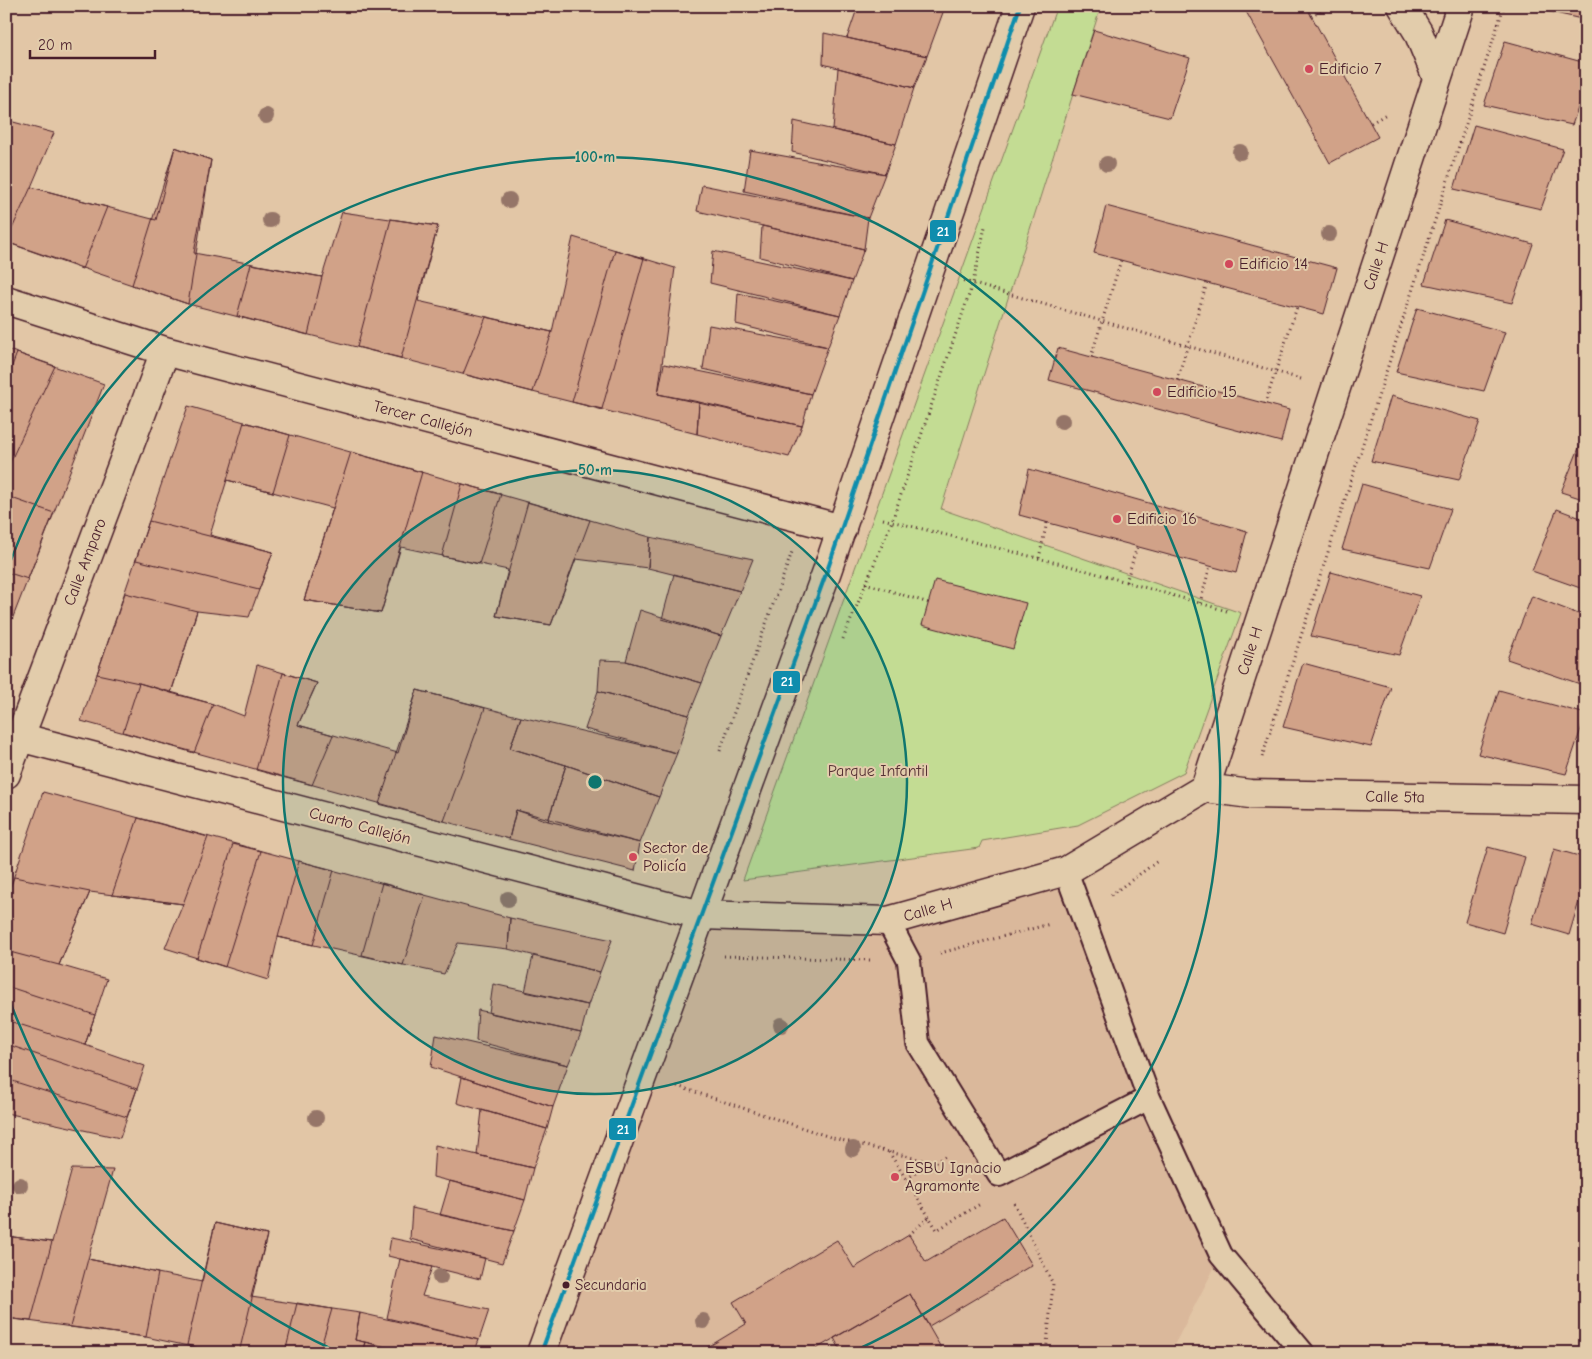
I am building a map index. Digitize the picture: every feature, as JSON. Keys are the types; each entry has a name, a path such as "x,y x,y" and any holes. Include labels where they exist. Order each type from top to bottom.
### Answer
{"street":[{"path":"541,1353 827,572 1020,6"},
{"path":"1402,6 1418,32 1437,78"},
{"name":"Calle H","path":"702,916 888,921 1066,872 1205,788 1461,6"},
{"name":"Tercer Callejón","path":"6,300 165,351 804,519 845,519"},
{"name":"Calle Amparo","path":"6,774 165,351"},
{"name":"Cuarto Callejón","path":"19,737 702,916"},
{"name":"Calle 5ta","path":"1205,788 1250,794 1586,800"}],"lane":[{"path":"1066,872 1149,1098 1221,1255 1302,1353"},
{"path":"888,921 909,961 918,1043 999,1175 1149,1098"}],"path":[{"path":"1312,16 1327,6"},
{"path":"1250,794 1504,6"},
{"path":"1391,119 1394,110"},
{"path":"1091,357 1121,260"},
{"path":"930,271 1335,388"},
{"path":"1177,380 1207,283"},
{"path":"1265,404 1297,307"},
{"path":"717,758 804,519"},
{"path":"845,519 1039,558 1260,620"},
{"path":"1039,558 1047,522"},
{"path":"1126,582 1137,547"},
{"path":"1200,603 1210,566"},
{"path":"827,572 929,603"},
{"path":"730,916 717,956 909,961 1083,916 1162,858"},
{"path":"644,1071 673,1085 833,1138 934,1162"},
{"path":"906,1179 976,1137"},
{"path":"888,1151 937,1230 984,1202"},
{"path":"1011,1196 1053,1284 1046,1353"},
{"path":"909,1235 929,1217"}],"shaded area":[{"name":"ESBU Ignacio Agramonte","path":"1066,871 1221,1255 1170,1353 539,1353 701,915 888,921"}],"green space":[{"name":"Parque Infantil","path":"1057,6 1101,6 941,509 1241,613 1184,772 1078,825 982,841 979,848 743,880"}],"building":[{"path":"858,6 945,7 927,56 847,38"},
{"name":"Edificio 7","path":"1243,6 1306,6 1378,137 1330,163"},
{"path":"1524,6 1586,6 1586,20"},
{"path":"1094,30 1190,58 1170,118 1073,94"},
{"path":"824,33 927,56 914,88 823,64"},
{"path":"1505,41 1586,63 1586,85 1572,125 1484,105"},
{"path":"838,68 914,88 896,144 833,130"},
{"path":"6,120 54,133 31,187 156,220 175,147 211,160 194,253 322,277 342,212 438,226 418,301 552,332 573,237 675,268 658,394 699,402 697,434 188,304 6,242"},
{"path":"794,121 896,144 885,174 792,152"},
{"path":"1474,125 1563,149 1541,209 1454,189"},
{"path":"175,147 211,160 188,304 132,285"},
{"path":"750,150 885,174 868,218 744,191"},
{"path":"702,185 868,218 864,249 697,211"},
{"path":"31,187 107,207 82,269 6,242"},
{"name":"Edificio 14","path":"1106,206 1337,268 1324,314 1094,253"},
{"path":"391,219 438,226 401,358 357,347"},
{"path":"1445,220 1533,244 1512,303 1424,284"},
{"path":"762,226 864,249 852,281 760,257"},
{"path":"615,250 644,258 602,409 572,402"},
{"path":"713,251 852,281 840,315 710,283"},
{"path":"251,264 322,277 308,335 237,316"},
{"path":"738,293 840,315 828,347 736,324"},
{"path":"1417,308 1505,332 1484,391 1396,372"},
{"path":"486,317 552,332 533,392 463,374"},
{"path":"709,325 828,347 811,394 703,369"},
{"name":"Edificio 15","path":"1058,348 1289,410 1281,442 1049,380"},
{"path":"6,349 104,384 6,635"},
{"path":"17,353 55,366 6,471 6,381"},
{"path":"664,364 811,394 802,426 658,394"},
{"path":"1391,396 1480,421 1459,480 1371,461"},
{"path":"699,402 802,426 789,457 697,434"},
{"path":"188,406 650,537 648,568 576,559 551,625 496,616 508,570 401,547 381,613 304,600 333,508 227,480 210,535 273,552 249,617 197,611 171,693 213,704 244,716 257,665 317,683 298,725 398,753 417,690 521,717 510,748 566,765 548,821 516,810 509,839 81,721"},
{"path":"244,422 290,435 273,492 227,480"},
{"path":"1586,431 1586,500 1561,492"},
{"path":"351,452 422,472 381,613 304,600"},
{"name":"Edificio 16","path":"1029,469 1247,531 1236,573 1019,515"},
{"path":"462,484 501,494 479,564 442,556"},
{"path":"1362,484 1451,509 1430,568 1342,549"},
{"path":"6,496 54,513 28,579 6,572"},
{"path":"528,502 590,520 551,625 496,616"},
{"path":"1557,509 1586,520 1586,590 1532,571"},
{"path":"149,521 273,552 259,590 136,560"},
{"path":"650,537 753,559 740,591 648,568"},
{"path":"1331,572 1420,596 1399,655 1311,636"},
{"path":"674,574 740,591 721,636 662,619"},
{"path":"935,580 1026,603 1013,649 922,625"},
{"path":"125,593 197,611 171,693 139,683 97,674"},
{"path":"1532,596 1586,617 1586,686 1507,659"},
{"path":"640,610 721,636 702,683 626,661"},
{"path":"600,660 626,661 702,683 689,715 598,691"},
{"path":"1303,663 1391,687 1371,747 1283,727"},
{"path":"283,673 317,683 298,725 333,735 312,785 256,770"},
{"path":"139,683 213,704 194,753 123,732"},
{"path":"417,690 485,708 444,821 379,804"},
{"path":"1499,690 1586,714 1566,774 1478,754"},
{"path":"598,691 689,715 677,753 585,729"},
{"path":"521,717 677,753 659,797 510,748"},
{"path":"566,765 659,797 640,843 548,821"},
{"path":"43,792 510,918 508,949 458,943 444,974 278,937 268,980 165,948 183,904 90,892 59,965 107,979 85,1045 145,1066 120,1138 6,1113 6,899"},
{"path":"516,810 640,843 635,871 509,839"},
{"path":"138,818 208,837 183,904 112,895"},
{"path":"233,844 261,851 225,967 197,958"},
{"path":"1488,847 1525,857 1503,933 1465,922"},
{"path":"1554,849 1586,858 1586,878 1569,935 1532,924"},
{"path":"299,861 334,870 313,945 278,937"},
{"path":"14,877 90,892 59,965 6,951 6,899"},
{"path":"382,883 425,895 403,965 362,955"},
{"path":"510,918 612,940 600,972 508,949"},
{"path":"533,956 600,972 588,1005 525,992"},
{"path":"493,984 588,1005 581,1033 489,1013"},
{"path":"6,986 95,1015 85,1045 6,1020"},
{"path":"478,1010 581,1033 568,1065 476,1041"},
{"path":"436,1035 568,1065 553,1107 431,1067"},
{"path":"6,1044 137,1089 127,1117 6,1079"},
{"path":"462,1077 553,1107 547,1129 457,1103"},
{"path":"482,1110 547,1129 533,1168 477,1155"},
{"path":"435,1145 533,1168 525,1200 433,1177"},
{"path":"72,1169 113,1170 88,1259 202,1282 215,1223 267,1235 251,1297 360,1313 355,1340 365,1342 362,1353 221,1353 146,1337 6,1318 6,1236 52,1242"},
{"path":"450,1181 525,1200 514,1231 440,1215"},
{"path":"412,1208 514,1231 502,1263 410,1239"},
{"path":"1003,1217 1032,1265 929,1326 910,1294 809,1353 698,1353 746,1324 733,1302 837,1240 854,1268 909,1235 926,1262"},
{"path":"215,1223 267,1235 239,1353 221,1353 187,1345"},
{"path":"6,1236 52,1242 31,1321 6,1318"},
{"path":"391,1238 485,1258 480,1279 388,1256"},
{"path":"88,1259 158,1273 146,1337 70,1327"},
{"path":"400,1259 432,1267 422,1296 489,1310 479,1340 387,1318"},
{"path":"910,1294 944,1353 842,1353 834,1338"},
{"path":"297,1303 332,1309 319,1353 285,1353"},
{"path":"360,1313 479,1340 474,1353 412,1353 355,1340"},
{"path":"365,1342 412,1353 362,1353"}],"transit line":[{"name":"21","path":"541,1353 827,571 1020,6"}],"place":[{"name":"Edificio 7","path":"1309,69"},
{"name":"Edificio 14","path":"1229,264"},
{"name":"Edificio 15","path":"1157,392"},
{"name":"Edificio 16","path":"1117,519"},
{"name":"Sector de Policía","path":"633,857"},
{"name":"ESBU Ignacio Agramonte","path":"895,1177"},
{"name":"Secundaria","path":"566,1285"}]}
